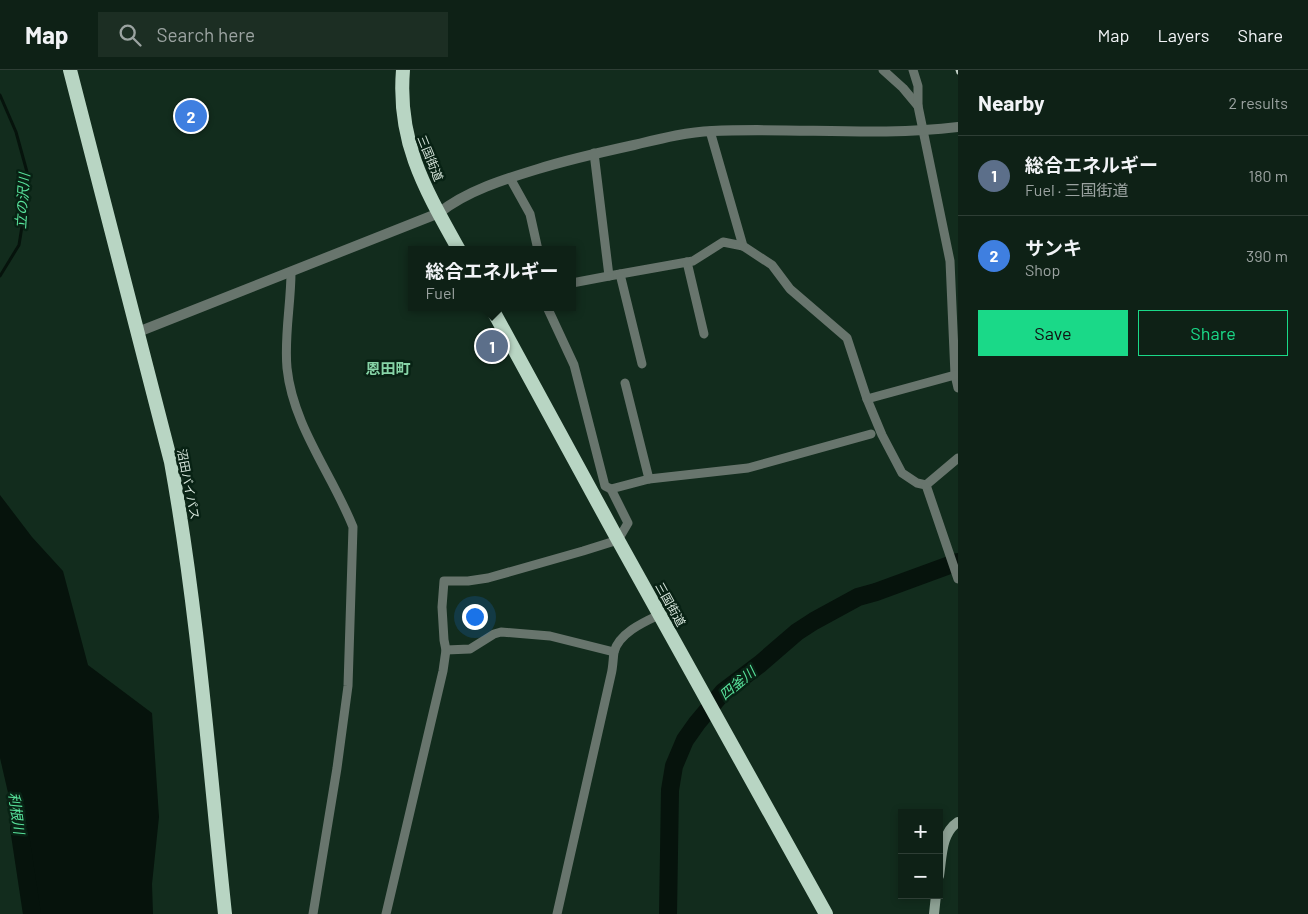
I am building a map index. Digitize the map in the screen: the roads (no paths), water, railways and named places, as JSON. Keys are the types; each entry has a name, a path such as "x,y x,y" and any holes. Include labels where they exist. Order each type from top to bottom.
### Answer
{"highway":[{"name":"沼田バイパス","path":"70,70 138,332 170,462 181,520 192,593 225,914"},
{"name":"三国街道","path":"403,70 402,101 405,132 416,165 457,246"},
{"name":"三国街道","path":"494,311 618,540 826,914"}],"main road":[{"path":"942,854 948,832 958,822"},
{"path":"934,914 936,899"}],"street":[{"path":"883,70 903,88 918,106"},
{"path":"913,70 918,86 918,106 923,132 950,261 955,375 958,388"},
{"path":"138,332 439,214 451,203 510,178 594,153 664,138 710,131 923,132 958,127"},
{"path":"710,131 743,246"},
{"path":"594,153 609,276"},
{"path":"510,178 530,214 537,246"},
{"path":"576,282 693,261 723,242 743,246 772,265 790,289 847,338 867,399 882,435 902,473 917,483 926,485"},
{"path":"687,262 704,334"},
{"path":"291,272 287,345 287,367 290,386 300,420 343,504 352,528 348,686 337,768 313,914"},
{"path":"620,274 642,364"},
{"path":"549,311 574,365 604,486 611,489 649,479 748,468 871,434"},
{"path":"867,399 955,375"},
{"path":"625,383 649,479"},
{"path":"926,485 958,458"},
{"path":"926,485 958,580"},
{"path":"386,914 443,671 446,650 442,607 444,581 468,581 488,578 583,552 618,540 628,523 611,489"},
{"path":"557,914 611,675 614,652 618,643 630,631 660,615"},
{"path":"446,650 470,649 494,634 501,632 550,636 614,652"}],"water":[{"path":"0,495 32,537 63,571 88,665 152,713 159,817 152,884 153,914 36,914 0,758"}],"waterway":[{"name":"立の沢川","path":"0,95 16,132 27,172 24,214 19,245 0,276"},
{"name":"四釜川","path":"668,914 670,790 674,766 685,740 697,723 723,692 760,664 797,632 814,621 858,597 958,562"},
{"name":"利根川","path":"19,828 32,914"}],"place":[{"name":"サンキ","path":"191,116"},
{"name":"総合エネルギー","path":"492,346"}],"district":[{"name":"恩田町","path":"388,368"}]}
